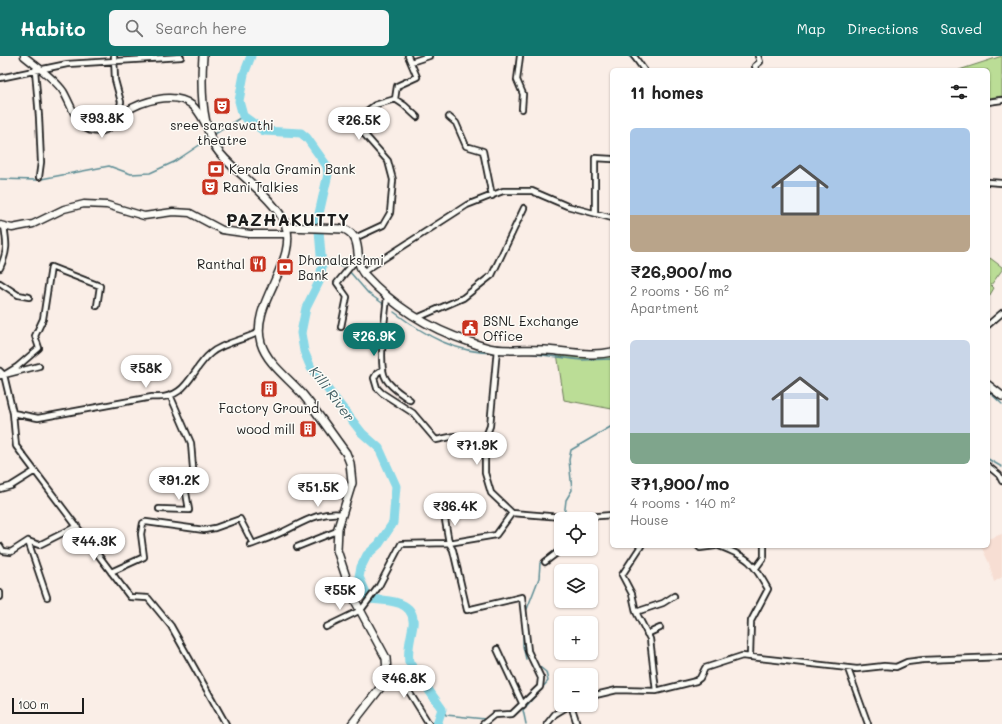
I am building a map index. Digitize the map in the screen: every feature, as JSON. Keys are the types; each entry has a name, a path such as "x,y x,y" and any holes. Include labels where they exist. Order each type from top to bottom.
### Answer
{"main road":[{"path":"24,56 62,90 82,124 89,130 97,131 108,128 124,112 138,106 157,100 174,98 192,105 208,128"},
{"path":"203,56 203,96 208,128 216,148 264,195 276,209 286,231 283,259 262,311 259,332 261,343 266,354 304,396 346,453 350,463 352,483 337,530 337,550 340,565 386,658 387,672 386,678 352,724"},
{"path":"2,225 12,228 34,224 64,209 84,204 108,205 144,216 173,212 190,213 222,230 250,234 312,227 344,229 351,232 355,238 362,272 387,296 416,318 448,335 481,346 496,349 545,350 597,354 610,352"},
{"path":"990,387 1002,396"}],"street":[{"path":"395,99 397,86 417,77 408,56"},
{"path":"411,62 429,56"},
{"path":"520,56 517,80 523,94 522,109"},
{"path":"634,56 643,68"},
{"path":"756,68 755,66 760,62 758,56"},
{"path":"0,78 37,69 67,64 114,59 181,57"},
{"path":"112,125 113,119 119,110 121,102 115,80 114,59"},
{"path":"37,69 39,147 41,162 38,177"},
{"path":"395,99 417,117"},
{"path":"355,238 383,225 390,213 394,180 388,161 365,135 360,116 375,105 395,99"},
{"path":"990,102 1002,100"},
{"path":"449,117 456,123 466,146 483,151 492,196"},
{"path":"595,213 595,158 610,159"},
{"path":"990,182 1002,183"},
{"path":"362,272 467,205 503,191 532,191 567,206 610,217"},
{"path":"416,318 463,298 492,275 524,208"},
{"path":"0,268 6,256 7,249 2,225"},
{"path":"341,327 347,297 337,284 359,256"},
{"path":"1,374 17,367 39,348 35,336 43,319 51,268 100,286 97,306"},
{"path":"0,283 18,295 29,297"},
{"path":"387,296 382,353 383,369 385,378 390,384 410,400"},
{"path":"990,323 1002,313"},
{"path":"13,413 38,418 152,396 162,398 186,385 211,352 259,332"},
{"path":"496,349 490,426 485,442 485,473 491,493 512,513 554,517"},
{"path":"1,374 39,366"},
{"path":"383,369 377,373 374,378 377,388 413,413 436,440 455,436 485,442"},
{"path":"1,374 13,413 16,446 130,597 148,598 171,626 226,724"},
{"path":"167,481 194,481 192,449 170,395"},
{"path":"990,468 999,475 1002,481"},
{"path":"0,489 10,486 36,471"},
{"path":"159,509 189,510 184,481"},
{"path":"111,572 144,557 141,534 143,523 146,522 204,530 215,528 240,519 251,544 276,535 296,524 331,512 343,514"},
{"path":"326,626 361,610 379,586 401,544 449,543 496,535 512,513"},
{"path":"444,514 449,543 453,550 466,610 522,597 528,651 541,678 540,687 512,714 494,715 483,724"},
{"path":"598,516 610,515"},
{"path":"28,541 39,546 77,526"},
{"path":"297,547 337,530"},
{"path":"0,546 2,553 11,552 28,541"},
{"path":"28,541 47,597"},
{"path":"640,548 622,575 632,594 636,612 650,639 656,691"},
{"path":"724,548 743,556 756,568 768,589 751,621 750,656"},
{"path":"756,568 764,557 764,548"},
{"path":"545,562 554,555"},
{"path":"636,612 663,603 674,596"},
{"path":"647,634 660,628"},
{"path":"497,649 523,705"},
{"path":"598,694 617,690 656,691 696,681 700,678 705,668 742,656 820,664 848,669 884,666 896,667 907,662 923,660 1002,657"},
{"path":"848,669 868,724"},
{"path":"386,678 400,683 408,690 429,724"},
{"path":"547,724 559,712"},
{"path":"573,712 577,724"}],"shaded area":[{"path":"1002,534 1002,577 994,582 989,563 982,548 990,548 990,538"}],"green space":[{"path":"1002,56 1002,96 990,98 990,68 965,68"},
{"path":"990,258 1002,267 1002,270 991,285 994,288 990,295"},
{"path":"557,353 610,354 610,409 564,400"}],"waterway":[{"name":"Killi River","path":"251,56 244,74 239,101 243,116 264,131 301,133 307,138 327,166 328,174 318,218 322,267 319,282 306,308 301,333 304,351 311,368 362,433 379,448 396,486 393,523 379,544 367,555 361,567 359,577 369,599 398,603 405,606 410,611 413,617 413,625 409,648 409,662 442,709 437,724"},
{"path":"629,56 640,68"},
{"path":"215,134 243,116"},
{"path":"0,179 36,180 109,166 131,174 150,173 174,162 207,140"},
{"path":"321,257 344,268"},
{"path":"349,271 368,293 385,305"},
{"path":"394,312 418,329 442,342 467,350 496,353"},
{"path":"527,353 581,360 610,359"},
{"path":"990,393 1002,404"},
{"path":"565,512 566,500 572,490 569,460 571,450 610,427"},
{"path":"990,460 1002,467"},
{"path":"527,609 539,578 540,563 554,551"},
{"path":"523,627 523,646 526,659"},
{"path":"526,724 523,710 548,681 546,672 535,663"},
{"path":"442,709 446,715 485,719"}],"place":[{"name":"sree saraswathi theatre","path":"222,106"},
{"name":"Kerala Gramin Bank","path":"216,169"},
{"name":"Rani Talkies","path":"210,187"},
{"name":"Ranthal","path":"258,264"},
{"name":"Dhanalakshmi Bank","path":"285,267"},
{"name":"BSNL Exchange Office","path":"470,328"},
{"name":"Factory Ground","path":"269,389"},
{"name":"wood mill","path":"308,429"}],"district":[{"name":"PAZHAKUTTY","path":"288,220"}]}
